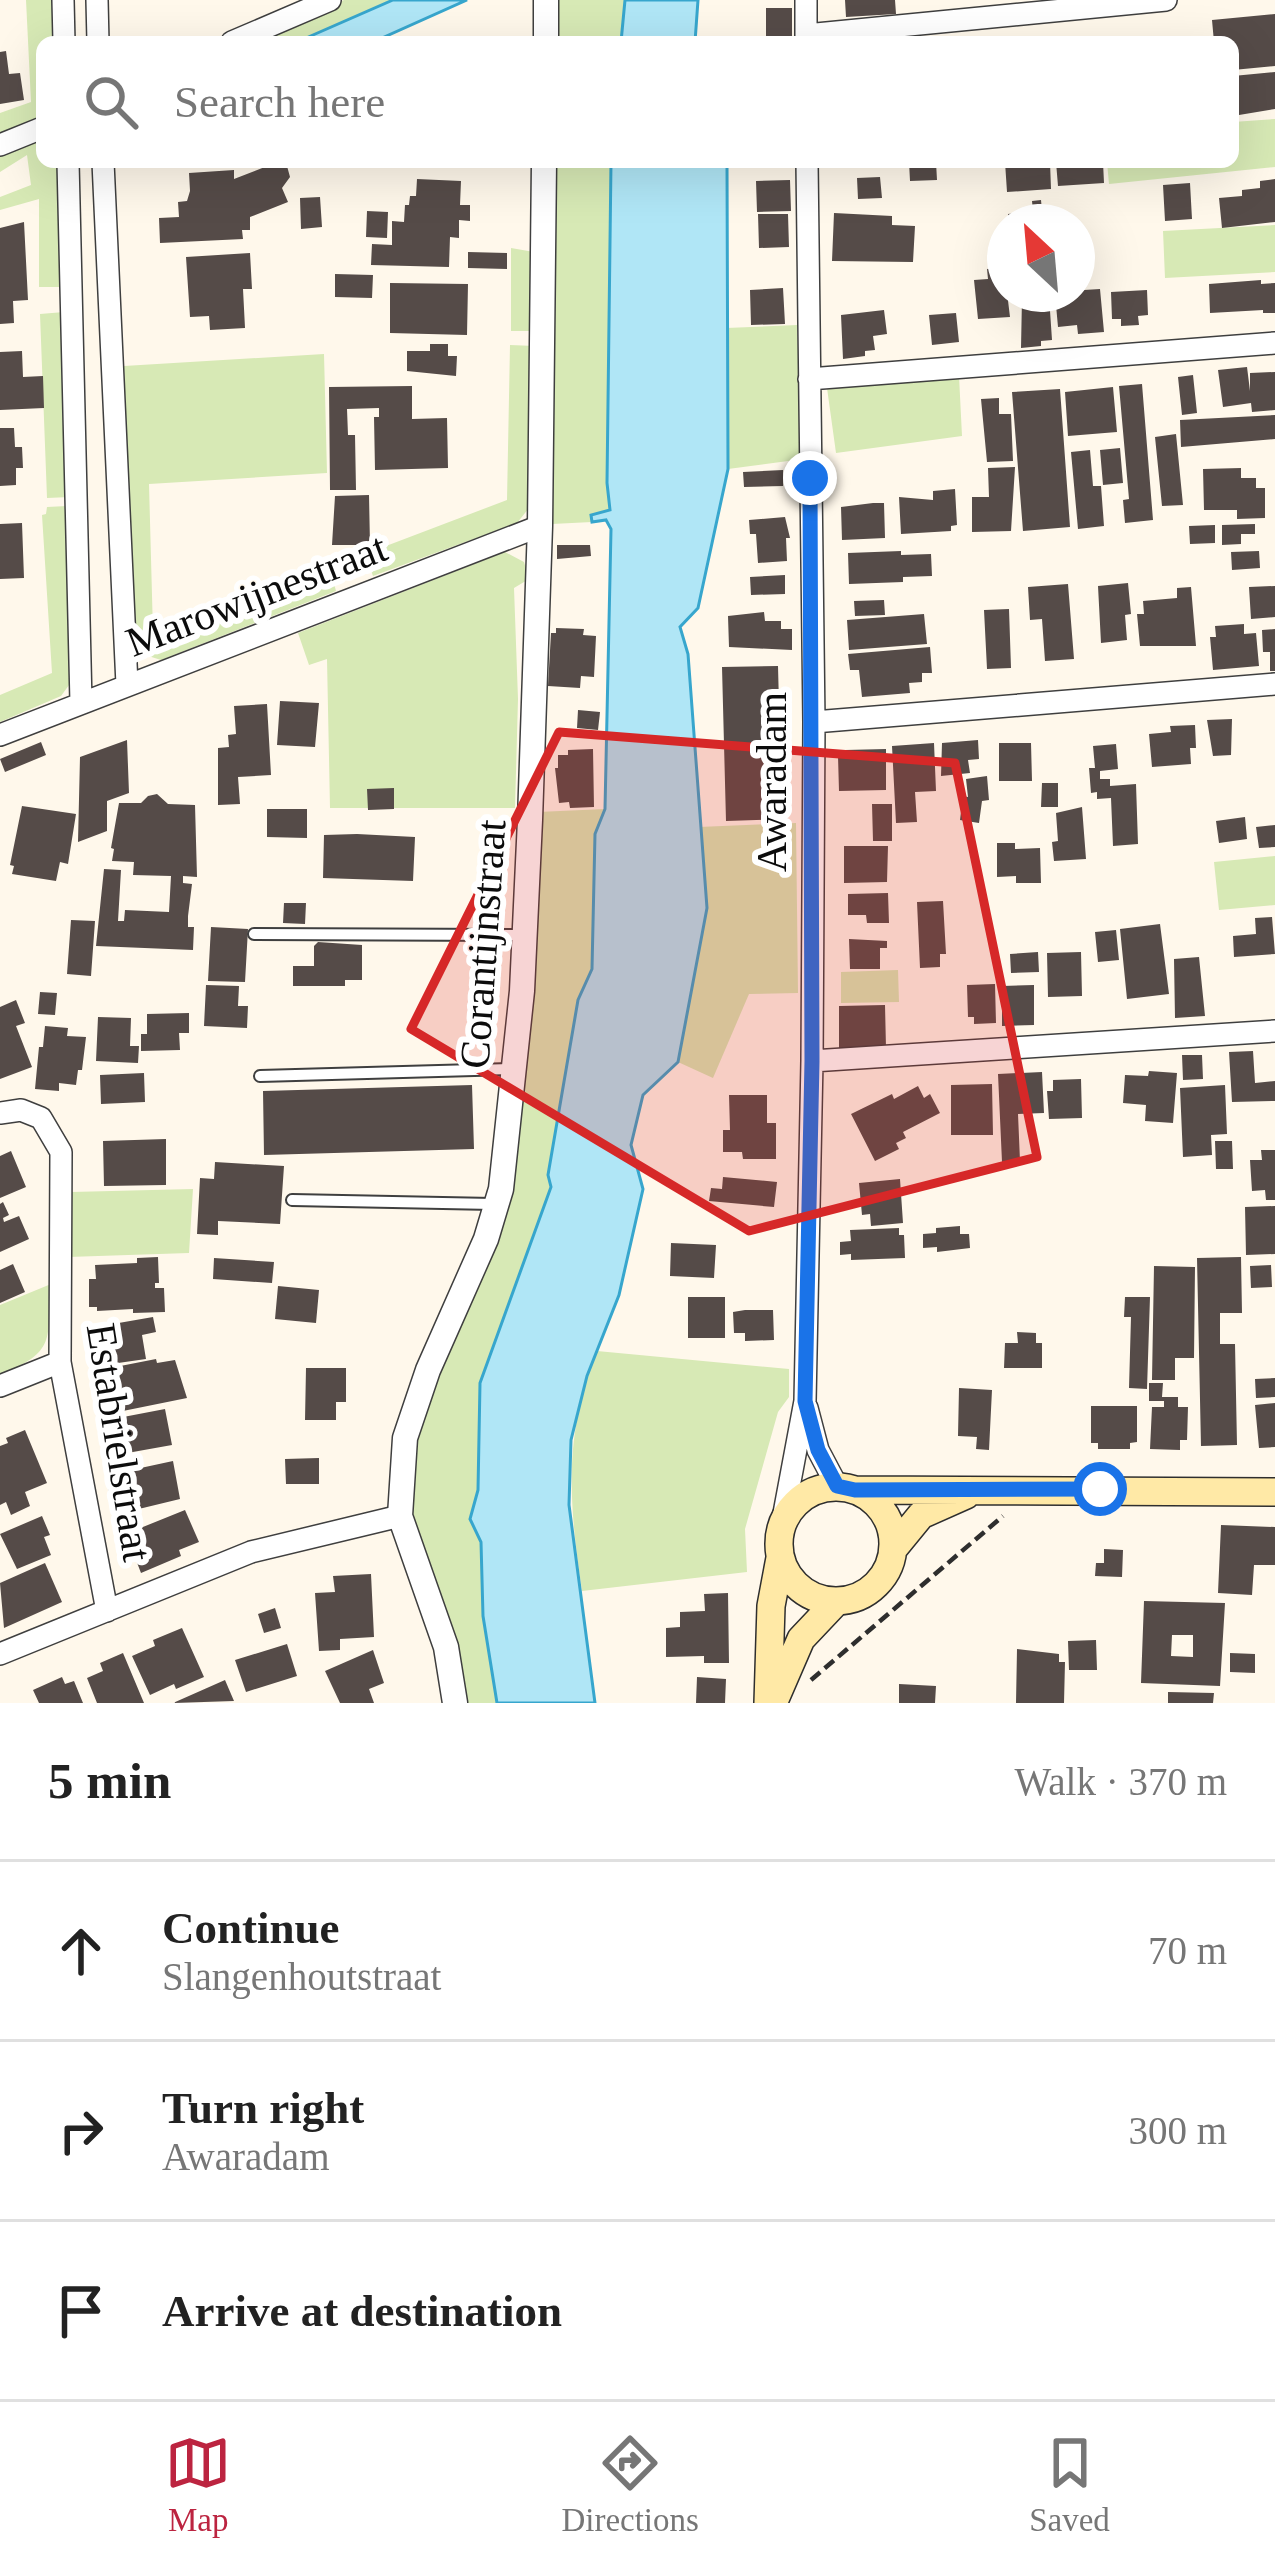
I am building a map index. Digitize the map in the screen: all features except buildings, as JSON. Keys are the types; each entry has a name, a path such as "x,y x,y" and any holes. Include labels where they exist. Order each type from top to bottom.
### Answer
{"main road":[{"path":"846,1488 884,1512 894,1548"},
{"path":"771,1703 771,1606 782,1524 803,1497 846,1488 1275,1492"},
{"path":"779,1558 787,1576 817,1599 836,1602 869,1592 881,1580 894,1548 921,1515 981,1489"},
{"path":"771,1703 801,1639 836,1602"}],"street":[{"path":"63,0 64,36"},
{"path":"97,0 98,36"},
{"path":"246,36 330,0"},
{"path":"546,0 546,36"},
{"path":"806,0 806,36"},
{"path":"834,36 1166,0"},
{"path":"0,145 36,130"},
{"path":"68,168 81,703"},
{"path":"103,168 127,685"},
{"name":"Corantijnstraat","path":"455,1703 446,1647 400,1516 405,1438 496,1204 513,1069 524,934 540,526 544,168"},
{"name":"Awaradam","path":"782,1524 805,1401 812,1061 814,722 807,168"},
{"path":"809,379 1275,344"},
{"name":"Marowijnestraat","path":"0,735 540,526"},
{"path":"814,722 1275,684"},
{"path":"812,1061 1275,1031"},
{"name":"Estabrielstraat","path":"0,1113 21,1110 41,1118 61,1152 60,1362 107,1611"},
{"path":"0,1386 60,1362"},
{"name":"Awaradam","path":"805,1401 818,1450 846,1488"},
{"path":"0,1654 251,1552 400,1516"}],"lane":[{"path":"254,934 524,934"},
{"path":"260,1076 513,1069"},
{"path":"292,1200 496,1204"}],"path":[{"path":"802,1688 1034,1490"}],"highlighted area":[{"path":"559,732 955,763 1037,1157 749,1231 411,1029"}],"green space":[{"path":"26,0 54,0 55,36 36,36 36,126 0,140 0,113 31,102"},
{"path":"344,0 393,0 311,36 263,36"},
{"path":"555,0 625,0 622,36 555,36"},
{"path":"1275,119 1275,167 1109,184 1108,168 1239,168 1239,122"},
{"path":"36,137 36,168 61,168 63,287 39,287 39,199 0,210 0,197 31,185 27,155 0,172 0,151"},
{"path":"555,168 611,168 610,511 592,515 592,522 552,524"},
{"path":"1275,225 1275,272 1165,278 1163,231"},
{"path":"511,248 534,252 533,331 511,331"},
{"path":"64,312 70,497 47,498 40,314"},
{"path":"797,325 803,459 728,469 726,328"},
{"path":"510,345 535,346 529,508 517,523 373,576 365,554 507,500"},
{"path":"324,354 327,473 149,484 153,632 329,565 336,591 161,660 142,654 135,646 124,366"},
{"path":"959,376 962,436 836,453 827,388"},
{"path":"67,506 72,681 61,696 0,722 0,695 52,673 42,515 47,507"},
{"path":"505,552 524,562 529,579 514,588 515,808 330,808 327,659 309,665 298,633"},
{"path":"605,809 595,834 592,969 578,1000 548,1175 551,1187 480,1383 478,1490 470,1519 481,1542 483,1616 497,1703 463,1703 411,1508 412,1461 425,1405 488,1262 538,812"},
{"path":"796,823 798,993 749,994 713,1078 678,1062 707,908 699,827"},
{"path":"1275,856 1275,905 1219,910 1214,862"},
{"path":"898,970 899,1002 841,1003 841,972"},
{"path":"193,1189 189,1253 68,1257 71,1192"},
{"path":"51,1284 48,1332 40,1351 0,1375 0,1305"},
{"path":"597,1351 789,1369 789,1397 778,1412 745,1529 747,1572 582,1591 572,1470 578,1412"}],"water":[{"path":"393,0 467,0 386,36 311,36"},
{"path":"625,0 698,0 695,36 622,36"},
{"path":"611,168 727,168 728,469 698,608 680,627 688,654 707,908 678,1062 643,1095 631,1145 643,1189 619,1295 587,1376 571,1440 569,1505 595,1703 497,1703 483,1616 481,1542 470,1519 478,1490 480,1383 551,1187 548,1175 578,1000 592,969 595,834 605,809 611,529 606,520 592,522 591,515 610,510"}],"route":[{"path":"810,478 814,722 805,1401 818,1450 837,1486 855,1490 1100,1489"}]}
